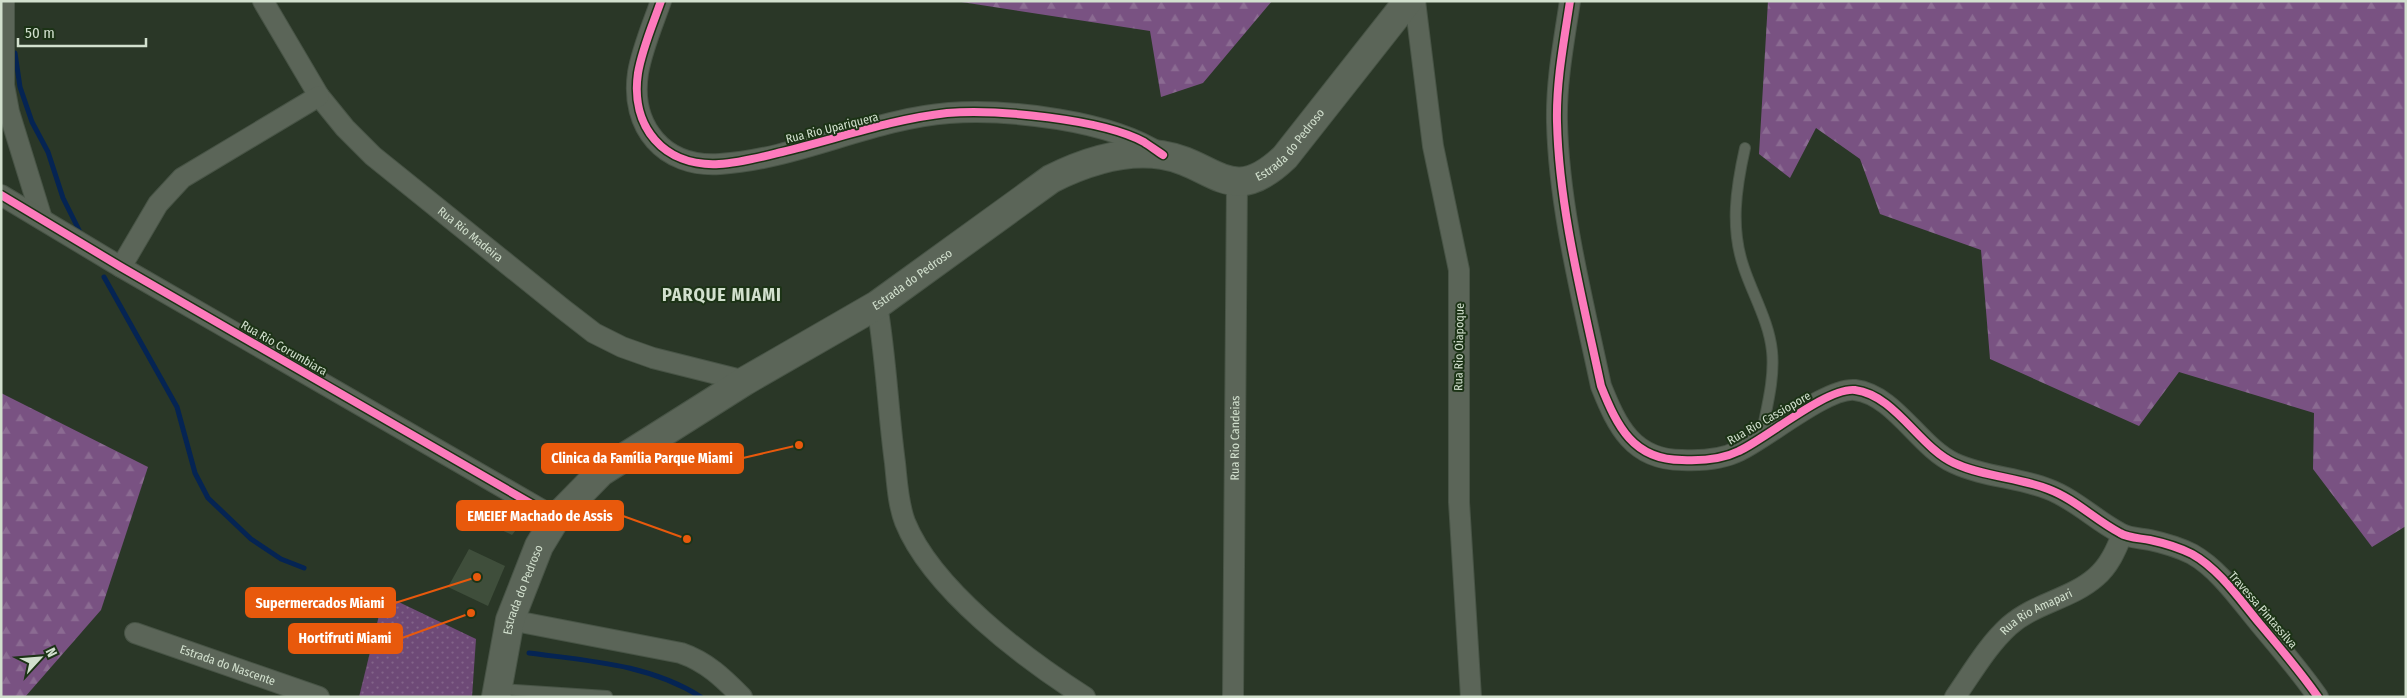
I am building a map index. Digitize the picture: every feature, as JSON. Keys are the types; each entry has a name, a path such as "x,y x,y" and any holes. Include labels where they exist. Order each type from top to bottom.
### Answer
{"main road":[{"name":"Estrada do Pedroso","path":"496,693 510,620 539,546 556,518 601,472 745,380 877,305 1051,179 1100,159 1139,154 1163,155 1222,178 1237,181 1261,177 1284,157 1408,1"}],"street":[{"path":"4,1 4,85 9,112 42,219"},
{"name":"Rua Rio Madeira","path":"263,1 319,96 345,128 373,156 594,332 622,347 653,358 745,380"},
{"name":"Rua Rio Upariquera","path":"661,1 638,73 637,106 647,132 667,153 691,162 719,164 752,160 866,130 948,113 988,113 1076,123 1119,133 1143,142 1163,155"},
{"name":"Rua Rio Oiapoque","path":"1415,1 1433,146 1459,270 1458,502 1471,697"},
{"name":"Rua Rio Cassiopore","path":"1570,1 1557,94 1559,152 1580,285 1601,386 1611,412 1626,435 1644,452 1672,460 1718,459 1738,452 1761,439 1824,399 1853,390 1867,392 1883,402 1940,454 1953,463 1977,472 2048,489 2070,499 2122,535"},
{"path":"121,267 158,204 182,178 319,96"},
{"name":"Rua Rio Candeias","path":"1233,697 1237,181"},
{"name":"Rua Rio Corumbiara","path":"1,195 121,267 556,518"},
{"path":"877,305 898,488 905,521 917,547 936,572 981,618 1053,677 1085,697"},
{"name":"Rua Rio Amapari","path":"1955,697 1987,651 2009,626 2032,610 2079,588 2096,577 2108,564 2122,535"},
{"name":"Travessa Pintassilva","path":"2122,535 2173,546 2194,555 2210,568 2232,590 2289,657 2318,697"},
{"path":"510,620 681,653 699,659 718,673 742,697"},
{"name":"Estrada do Nascente","path":"135,633 319,697"}],"lane":[{"path":"1745,148 1737,184 1735,216 1737,245 1766,327 1772,356 1761,439"},
{"path":"496,693 608,696"}],"green space":[{"path":"955,1 1272,1 1203,83 1161,97 1150,31"},
{"path":"1768,1 2406,1 2406,526 2372,547 2313,469 2314,413 2179,372 2139,426 1990,359 1981,250 1880,214 1860,159 1816,128 1790,178 1759,154"},
{"path":"1,393 148,467 101,610 25,697 1,697"}],"shaded area":[{"path":"384,595 476,639 472,697 359,697"}],"building":[{"path":"505,502 523,513 524,520 512,535 495,527"},
{"path":"469,549 505,566 488,606 448,587"}],"waterway":[{"path":"9,52 15,53 20,87 32,122 48,152 63,198 79,230"},
{"path":"104,277 177,407 195,473 208,498 251,539 281,559 304,568"},
{"path":"529,653 596,662 640,671 661,677 701,697"}],"cycle path":[{"path":"661,1 642,55 638,73 637,93 640,110 646,126 655,140 667,151 682,159 699,163 719,164 751,160 906,120 947,113 968,112 1048,117 1102,127 1144,142 1163,155"},
{"path":"1570,1 1561,62 1557,107 1562,188 1573,255 1601,386 1614,414 1629,438 1651,454 1665,458 1682,460 1718,458 1751,445 1797,414 1829,396 1843,391 1855,390 1869,394 1895,411 1929,446 1954,463 1965,468 2048,489 2067,498 2123,535 2155,541 2182,549 2202,560 2237,595 2318,697"},
{"path":"1,195 121,267 556,518"}],"place":[{"name":"Clinica da Família Parque Miami","path":"799,445"},
{"name":"EMEIEF Machado de Assis","path":"687,539"},
{"name":"Supermercados Miami","path":"477,577"},
{"name":"Hortifruti Miami","path":"471,613"}],"district":[{"name":"PARQUE MIAMI","path":"722,295"}]}
